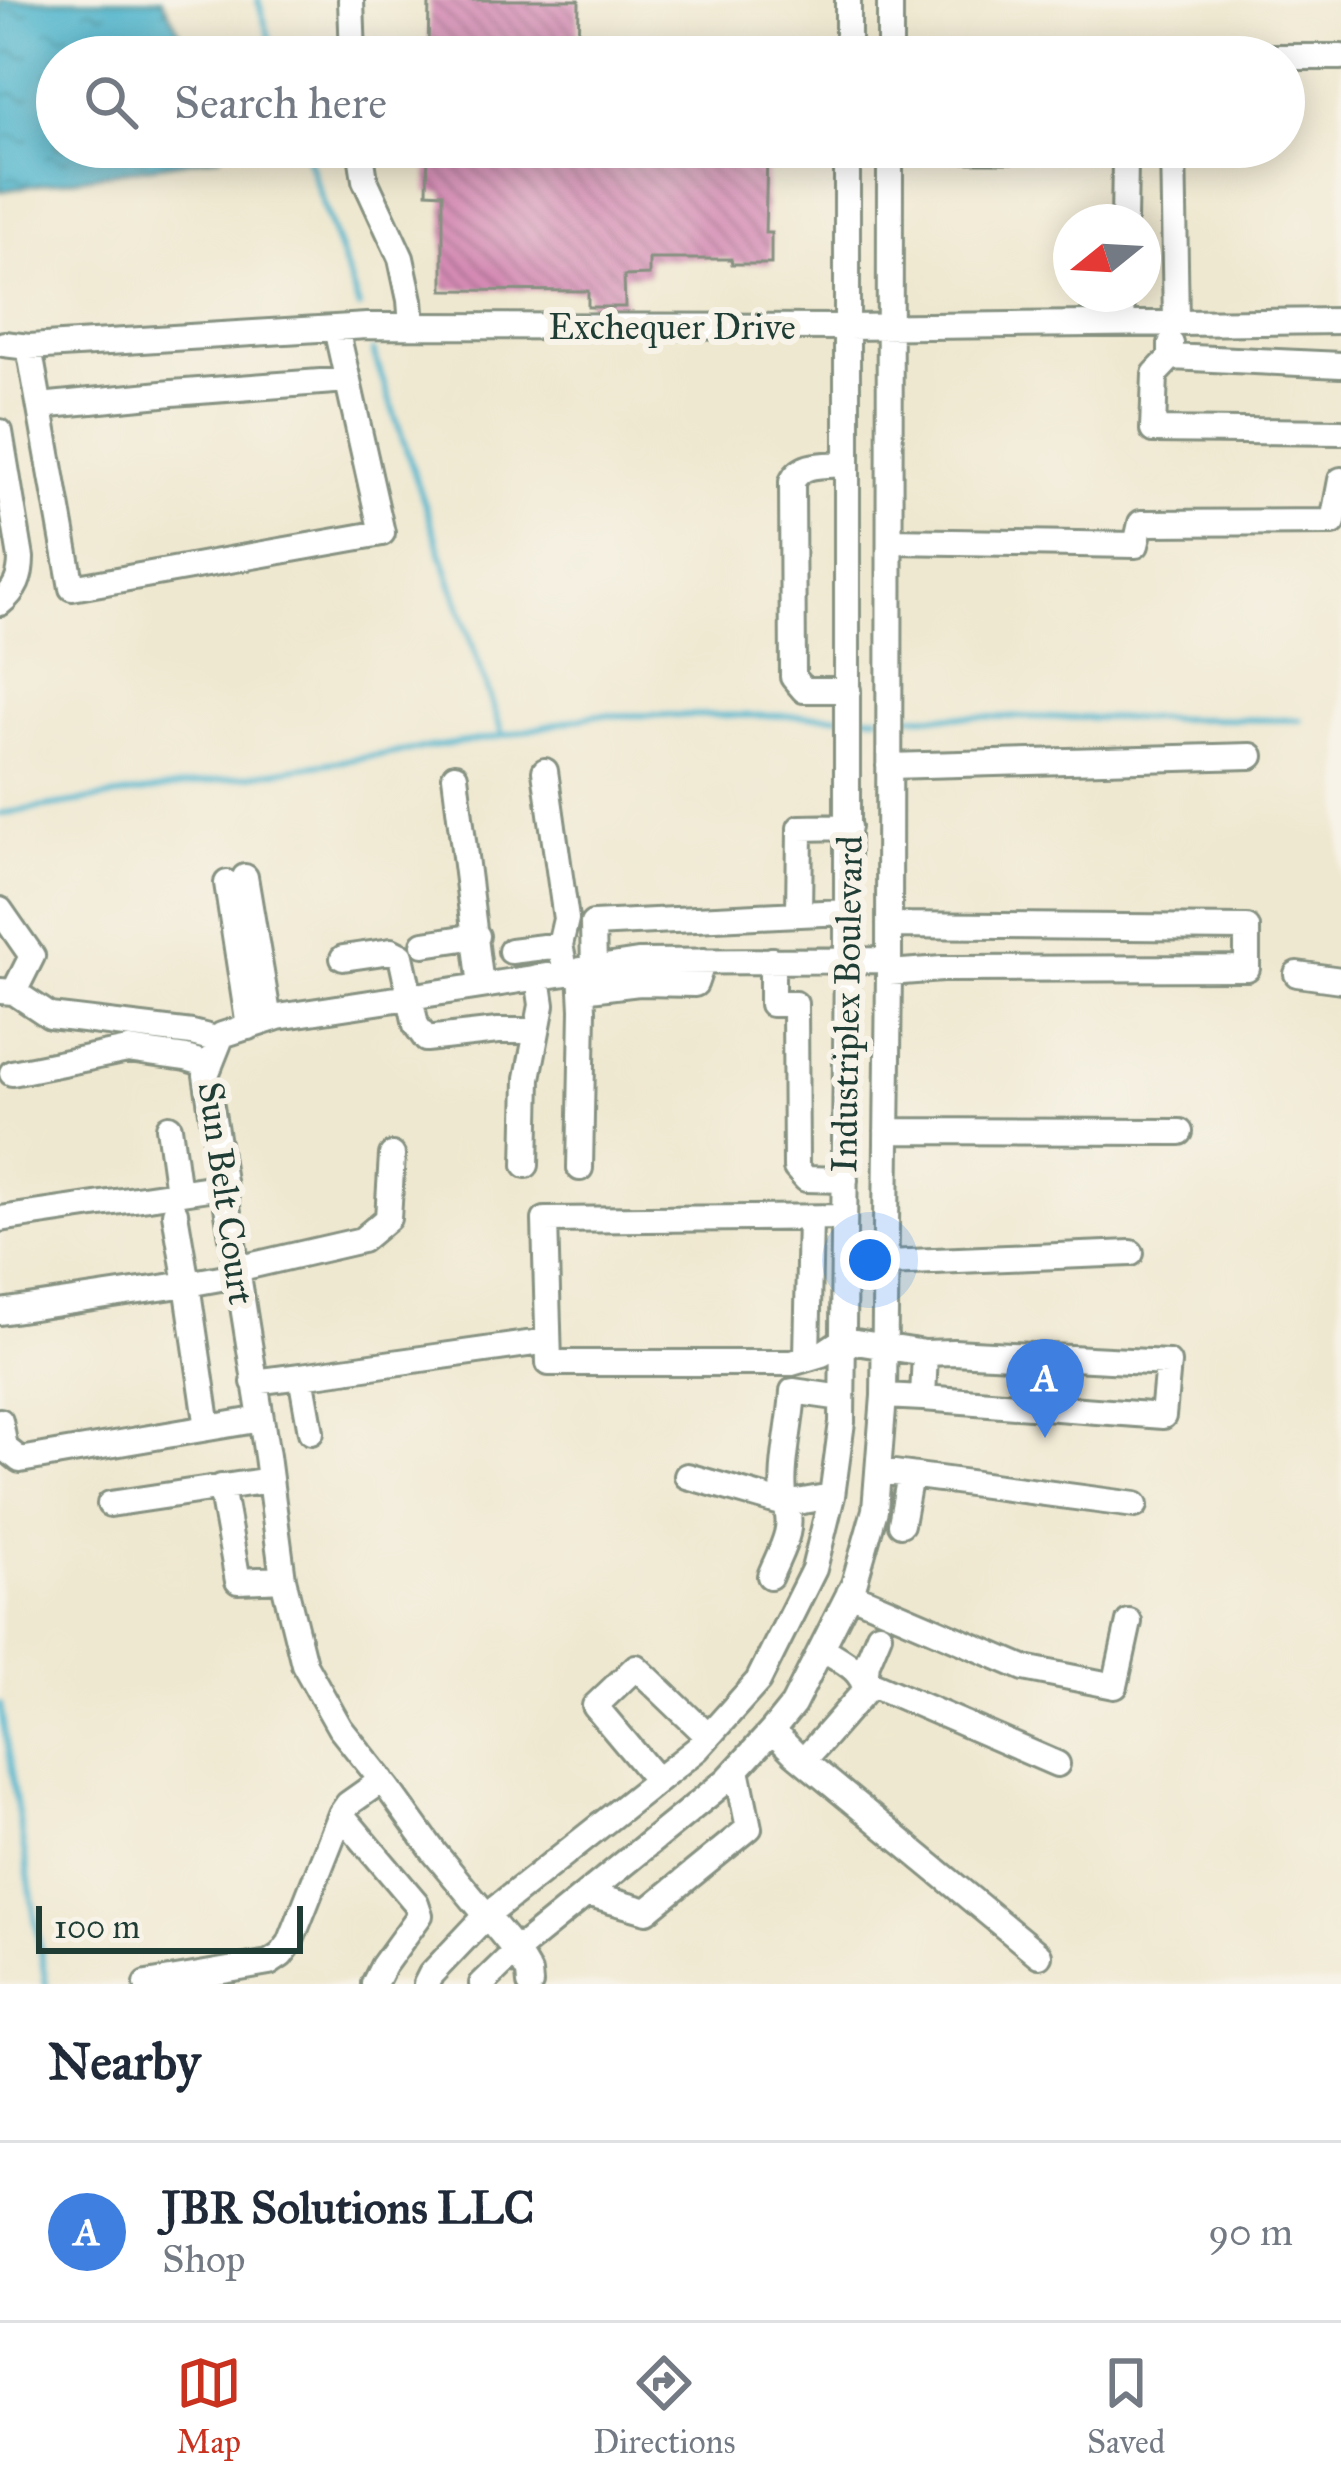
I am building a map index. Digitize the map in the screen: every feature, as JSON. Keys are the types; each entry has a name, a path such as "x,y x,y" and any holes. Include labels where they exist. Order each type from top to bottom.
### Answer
{"street":[{"path":"350,0 352,36"},
{"path":"848,0 848,36"},
{"path":"890,0 890,36"},
{"path":"1305,57 1341,57"},
{"path":"363,168 401,258 412,326"},
{"name":"Industriplex Boulevard","path":"426,1984 486,1916 698,1748 761,1675 814,1569 832,1496 842,1422 848,959 847,168"},
{"name":"Industriplex Boulevard","path":"482,1984 737,1770 772,1731 797,1697 849,1593 875,1510 884,1396 886,1263 890,168"},
{"path":"1124,204 1125,168"},
{"path":"1172,168 1171,357 1154,374 1154,430 1341,432"},
{"path":"1121,312 1121,323"},
{"name":"Exchequer Drive","path":"7,346 412,326 1341,321"},
{"path":"7,346 40,406 72,588 382,533 336,328"},
{"path":"1171,357 1341,365"},
{"path":"40,406 348,380"},
{"path":"0,432 21,557 21,575 0,603"},
{"path":"848,464 797,471 792,482 792,525 793,677 804,690 848,690"},
{"path":"890,541 1136,545 1141,523 1333,522 1341,480"},
{"path":"849,648 888,648"},
{"path":"889,766 1251,756"},
{"path":"545,771 566,919 560,945 581,976"},
{"path":"455,776 482,986"},
{"path":"799,914 800,828 848,827"},
{"path":"236,880 259,1023"},
{"path":"0,910 32,956 7,992 50,1016 220,1040"},
{"path":"580,1168 581,976 593,924 848,912"},
{"name":"Sun Belt Court","path":"530,1984 529,1972 516,1952 340,1728 304,1664 283,1579 206,1075 222,1035 259,1023 538,977 581,976 638,962 848,959 889,967 942,969 1246,968 1247,928 889,925"},
{"path":"424,944 477,936"},
{"path":"512,951 560,945"},
{"path":"343,958 392,951 401,956 416,1024 426,1039 537,1031"},
{"path":"772,960 772,1004 795,1004 796,1168 806,1179 845,1180"},
{"path":"1297,974 1341,980"},
{"path":"526,1165 528,1078 542,1005 538,977"},
{"path":"13,1073 128,1050 210,1065"},
{"path":"169,1127 208,1428"},
{"path":"887,1131 1180,1132"},
{"path":"0,1312 187,1284 362,1240 388,1218 392,1155"},
{"path":"0,1220 177,1203 223,1186"},
{"path":"844,1217 545,1220 549,1364 795,1359 822,1354 843,1340 925,1353 1168,1363 1163,1416 884,1396"},
{"path":"810,1218 795,1359 784,1384 793,1391 842,1398"},
{"path":"886,1263 1131,1253"},
{"path":"254,1382 548,1341"},
{"path":"923,1398 925,1353"},
{"path":"301,1376 311,1432"},
{"path":"793,1391 782,1480 788,1514 771,1573 805,1587"},
{"path":"0,1421 5,1448 20,1460 260,1419"},
{"path":"879,1471 1136,1505"},
{"path":"901,1524 910,1475"},
{"path":"687,1476 788,1514 821,1541"},
{"path":"110,1504 270,1480"},
{"path":"221,1486 238,1581 283,1579"},
{"path":"788,1514 832,1496"},
{"path":"849,1593 1024,1668 1114,1686 1129,1622"},
{"path":"804,1760 865,1690 867,1664 879,1634"},
{"path":"821,1648 856,1670 865,1682 1057,1764"},
{"path":"658,1780 595,1706 636,1667 708,1736"},
{"path":"761,1675 797,1697"},
{"path":"772,1731 1039,1955"},
{"path":"586,1894 647,1911 749,1828 737,1770"},
{"path":"147,1984 269,1963 280,1955 290,1942 341,1814 382,1780"},
{"path":"341,1814 416,1903 420,1915 374,1984"}],"water":[{"path":"0,0 162,0 182,36 36,36 36,168 145,168 0,191"}],"building":[{"path":"429,0 579,0 578,36 428,36"},
{"path":"428,168 767,168 765,233 771,233 771,264 649,259 649,275 624,276 625,307 588,307 588,291 443,290 443,193 427,192"}],"waterway":[{"path":"258,0 269,36"},
{"path":"311,168 359,307"},
{"path":"0,814 503,736 373,351"},
{"path":"503,736 596,715 838,716"},
{"path":"859,716 878,716"},
{"path":"899,716 1301,720"},
{"path":"0,1704 46,1984"}],"place":[{"name":"JBR Solutions LLC","path":"1045,1438"}]}
